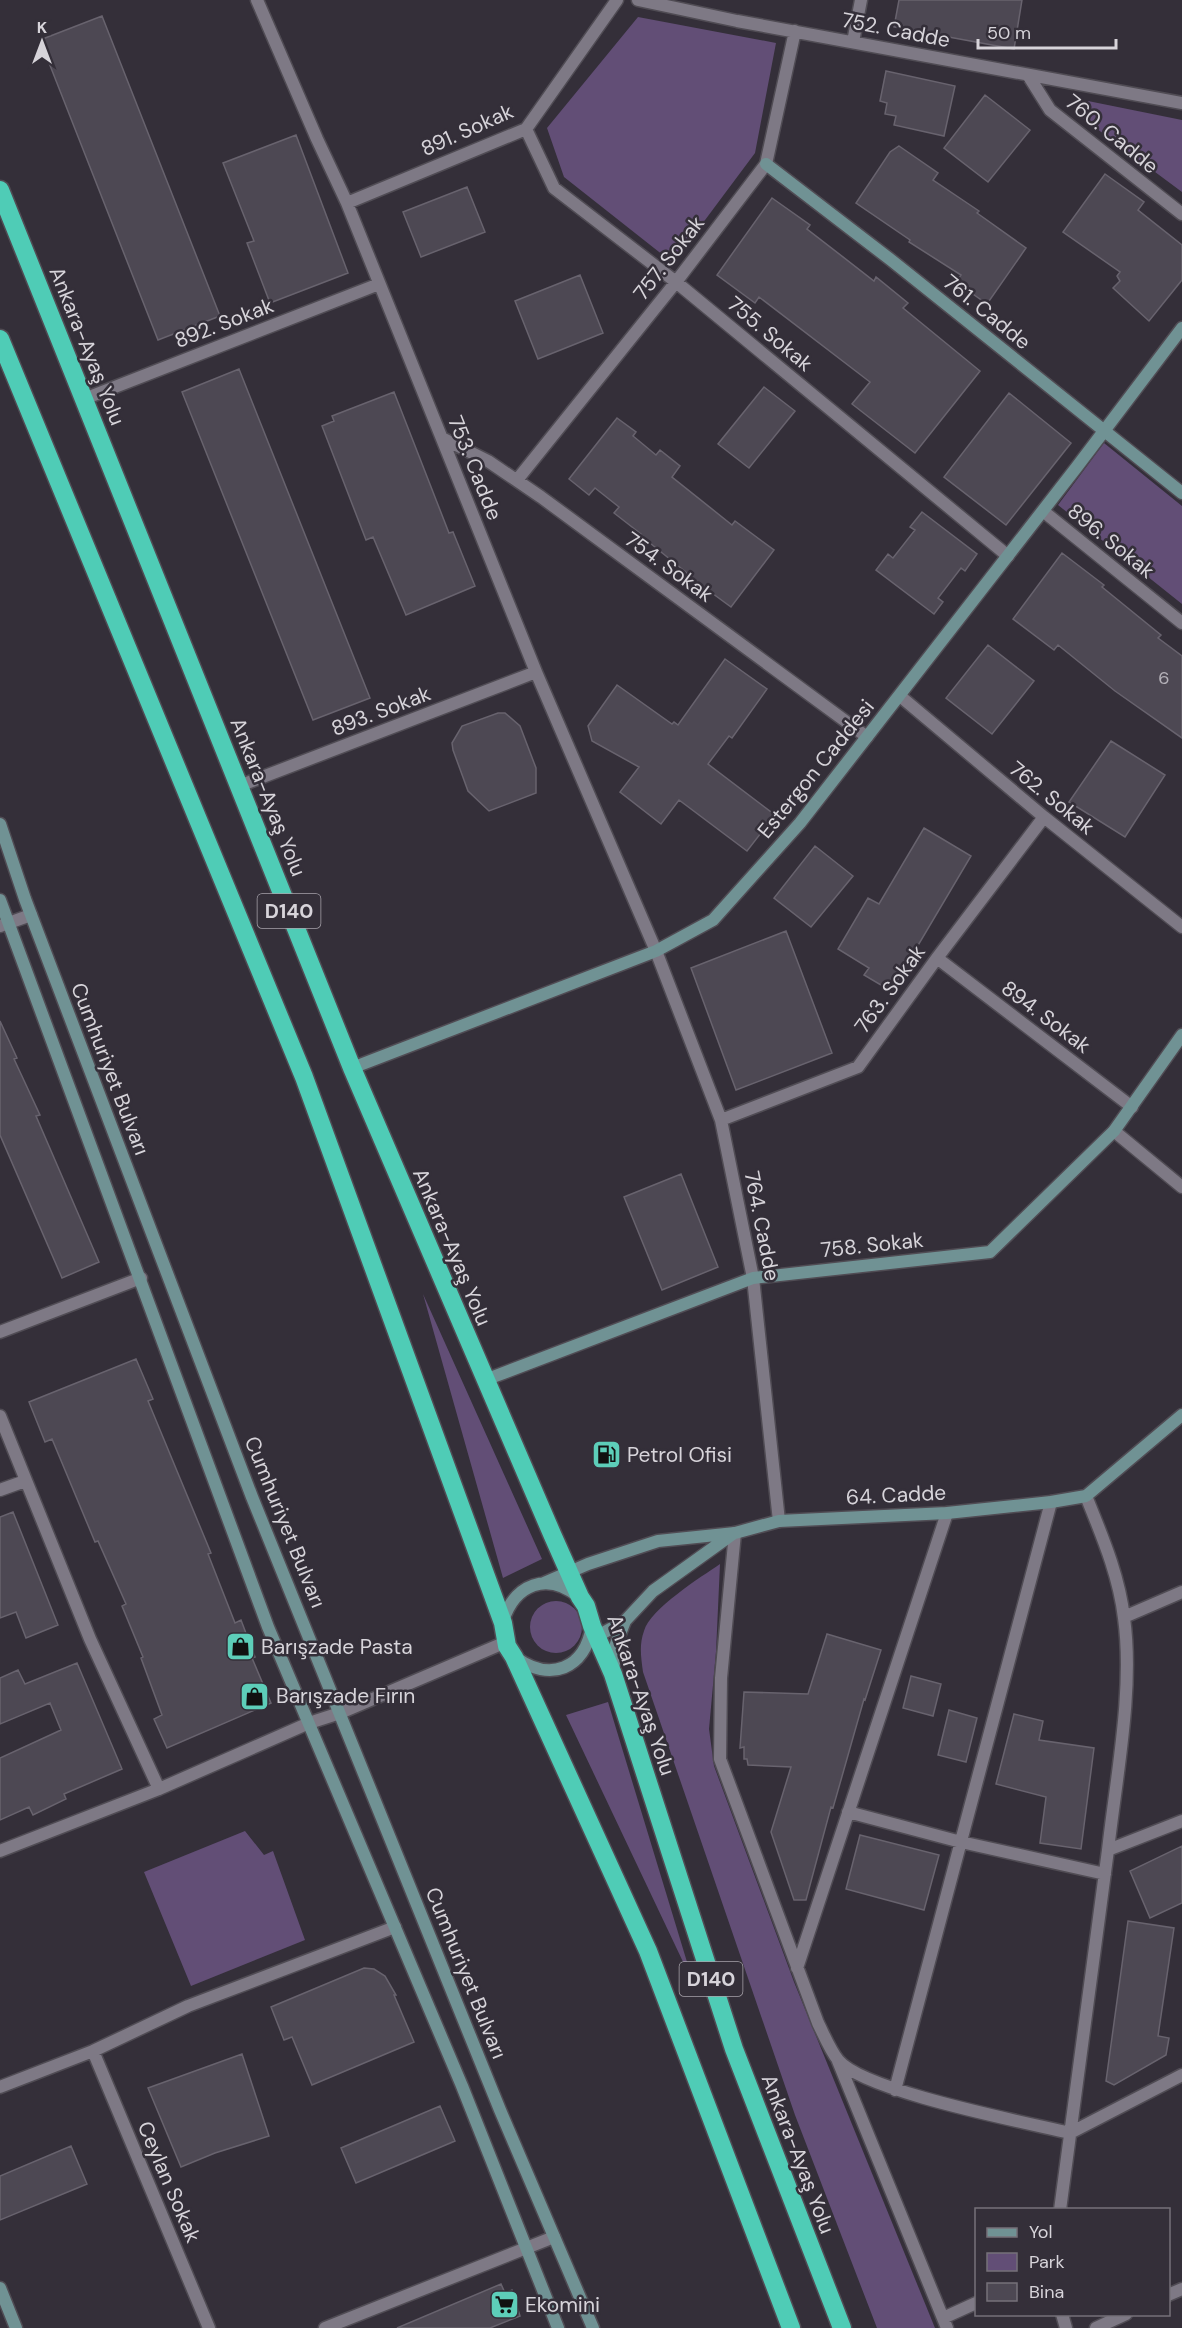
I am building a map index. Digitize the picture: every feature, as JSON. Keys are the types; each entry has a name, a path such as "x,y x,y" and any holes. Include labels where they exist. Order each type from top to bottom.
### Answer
{"highway":[{"name":"Ankara-Ayaş Yolu","path":"0,190 352,1068 568,1571 586,1606 592,1635 613,1674 734,2049 842,2328"},
{"name":"D140","path":"0,339 304,1077 503,1623 510,1649 648,1952 791,2328"}],"main road":[{"name":"761. Cadde","path":"766,164 1182,493"},
{"name":"Estergon Caddesi","path":"352,1068 656,951 713,920 800,823 1182,328"},
{"name":"Cumhuriyet Bulvarı","path":"0,824 31,915 248,1485 500,2110 593,2328"},
{"name":"Cumhuriyet Bulvarı","path":"0,900 4,924 141,1278 268,1627 462,2086 558,2328"},
{"name":"758. Sokak","path":"485,1380 753,1278 990,1252 1114,1131 1182,1035"},
{"path":"1086,1496 1182,1416"},
{"name":"64. Cadde","path":"544,1583 568,1571 658,1541 735,1533 778,1521 947,1513 1086,1496"},
{"path":"613,1674 616,1644 625,1621 653,1592 735,1533"},
{"path":"503,1623 507,1609 515,1596 526,1588 544,1583 555,1584 569,1588 580,1597"},
{"path":"510,1649 526,1666 541,1671 556,1670 571,1664 582,1654 592,1635 625,1621"},
{"path":"0,2288 16,2328"}],"street":[{"name":"753. Cadde","path":"257,0 317,140 347,203 536,672 656,951"},
{"name":"891. Sokak","path":"347,203 526,129 617,0"},
{"name":"752. Cadde","path":"638,0 1182,103"},
{"path":"853,42 861,0"},
{"name":"757. Sokak","path":"517,480 676,282 766,164 795,31"},
{"name":"760. Cadde","path":"1028,75 1050,110 1182,214"},
{"name":"755. Sokak","path":"526,129 554,188 676,282 1008,556"},
{"name":"892. Sokak","path":"84,399 379,284"},
{"name":"754. Sokak","path":"442,438 488,461 517,480 867,737"},
{"name":"896. Sokak","path":"1043,511 1182,623"},
{"name":"893. Sokak","path":"239,786 536,672"},
{"name":"762. Sokak","path":"900,696 1044,817 1182,927"},
{"name":"763. Sokak","path":"721,1120 858,1067 1044,817"},
{"path":"4,924 31,915"},
{"name":"764. Cadde","path":"656,951 721,1120 753,1278 778,1521"},
{"name":"894. Sokak","path":"937,958 1132,1107"},
{"path":"1114,1131 1182,1187"},
{"path":"0,1332 141,1278"},
{"path":"0,1416 90,1639 159,1789"},
{"path":"0,1490 25,1481"},
{"path":"1060,2208 1108,1850 1127,1674 1124,1617 1111,1558 1086,1496"},
{"path":"895,2090 1051,1502"},
{"path":"797,1968 947,1513"},
{"path":"735,1533 721,1678 720,1759 818,2023 838,2061 945,2323 975,2304"},
{"path":"1124,1617 1182,1592"},
{"path":"0,1851 159,1789 309,1723 510,1649"},
{"path":"848,1812 961,1842 1105,1874"},
{"path":"1108,1850 1182,1821"},
{"path":"0,2087 93,2051 188,2006 395,1928"},
{"name":"Ceylan Sokak","path":"93,2051 209,2328"},
{"path":"838,2061 855,2072 895,2090 1070,2133 1182,2074"},
{"path":"325,2328 554,2237"},
{"path":"1096,2328 1122,2316"}],"green space":[{"path":"638,17 776,43 755,153 673,263 564,177 547,128"},
{"path":"1088,101 1182,120 1182,192 1081,117"},
{"path":"1104,443 1182,506 1182,604 1058,505"},
{"path":"423,1294 542,1559 503,1578"},
{"path":"720,1564 716,1652 709,1729 714,1766 794,1982 935,2328 877,2328 795,2115 643,1672 641,1641 648,1622 677,1594"},
{"path":"551,1601 561,1601 575,1608 582,1627 575,1646 561,1653 551,1653 541,1649 534,1642 530,1632 530,1622 534,1612 541,1605"},
{"path":"608,1702 694,1985 566,1715"},
{"path":"245,1831 264,1855 273,1851 305,1940 191,1986 144,1872"}],"building":[{"path":"899,0 1022,0 1014,49 894,27"},
{"path":"102,16 220,316 158,340 40,40"},
{"path":"886,71 955,86 944,136 894,125 896,116 885,114 887,103 880,101"},
{"path":"985,95 1030,130 988,182 944,148"},
{"path":"296,135 348,273 270,303 247,243 254,241 223,163"},
{"path":"899,146 938,173 933,180 979,211 977,213 1026,248 987,304 956,282 961,275 909,242 910,240 856,203 890,152"},
{"path":"1105,174 1144,202 1138,210 1182,245 1182,280 1149,321 1113,288 1120,281 1117,276 1120,272 1063,232"},
{"path":"467,187 485,232 421,257 403,212"},
{"path":"772,198 810,225 807,229 874,281 876,277 908,303 903,308 980,371 915,453 852,404 870,382 759,297 755,303 717,275"},
{"path":"580,275 603,333 538,359 515,301"},
{"path":"239,369 370,698 313,720 182,392"},
{"path":"764,387 795,411 749,468 718,444"},
{"path":"394,392 449,533 453,532 475,586 406,615 373,537 366,540 322,426 334,421 332,416"},
{"path":"1009,393 1071,443 1006,525 944,477"},
{"path":"617,418 636,432 633,436 656,455 660,450 680,466 672,477 732,525 735,521 774,550 731,607 686,574 614,513 619,507 595,488 589,495 569,479"},
{"path":"922,512 977,554 965,571 961,568 938,598 943,602 934,614 876,570 888,554 893,558 915,530 910,527"},
{"path":"1062,553 1104,585 1102,587 1161,635 1158,638 1182,656 1182,738 1115,691 1058,645 1054,650 1013,619"},
{"path":"988,645 1034,681 992,734 946,698"},
{"path":"725,659 767,689 732,738 729,736 708,764 775,815 747,851 679,800 661,824 620,792 639,767 592,741 588,726 617,685 672,724 674,722 678,725"},
{"path":"498,713 505,713 520,726 536,768 536,793 489,811 468,791 452,743 462,726"},
{"path":"1111,741 1165,775 1125,837 1069,802"},
{"path":"924,828 971,856 891,991 864,975 869,968 838,949 868,898 879,904"},
{"path":"815,846 853,876 811,927 774,898"},
{"path":"786,931 832,1053 736,1090 691,968"},
{"path":"0,1021 17,1058 14,1059 40,1115 36,1116 99,1262 62,1278 0,1135"},
{"path":"681,1174 718,1267 662,1290 624,1197"},
{"path":"136,1359 153,1399 148,1401 211,1553 208,1554 235,1623 241,1620 255,1657 252,1658 271,1703 167,1748 154,1719 162,1715 141,1658 143,1657 122,1606 126,1604 98,1541 95,1542 52,1439 45,1442 29,1402"},
{"path":"13,1512 58,1625 26,1638 16,1612 0,1618 0,1517"},
{"path":"827,1634 881,1650 864,1699 833,1808 831,1807 806,1900 794,1900 771,1832 791,1767 748,1765 747,1759 744,1759 744,1747 740,1748 744,1692 808,1694"},
{"path":"77,1663 122,1769 64,1794 66,1799 33,1815 29,1807 0,1820 0,1758 61,1730 50,1703 0,1724 0,1678 18,1670 25,1684"},
{"path":"911,1676 941,1684 933,1716 903,1708"},
{"path":"949,1710 977,1718 966,1762 938,1755"},
{"path":"1014,1714 1043,1721 1039,1740 1094,1748 1081,1849 1040,1843 1046,1797 996,1784"},
{"path":"860,1835 939,1855 924,1910 846,1889"},
{"path":"1182,1846 1182,1903 1150,1918 1130,1871"},
{"path":"1128,1921 1174,1928 1158,2036 1169,2038 1166,2055 1114,2085 1106,2081"},
{"path":"364,1968 374,1969 385,1976 396,1995 394,1995 414,2042 312,2085 292,2037 284,2040 271,2007"},
{"path":"242,2054 269,2136 215,2153 181,2167 148,2088"},
{"path":"440,2106 455,2141 356,2183 341,2148"},
{"path":"71,2146 87,2184 0,2220 0,2176"},
{"path":"501,2284 505,2293 512,2290 520,2316 490,2328 397,2328"}],"place":[{"name":"Petrol Ofisi","path":"606,1455"},
{"name":"Barışzade Pasta","path":"240,1647"},
{"name":"Barışzade Fırın","path":"255,1696"},
{"name":"Ekomini","path":"504,2305"}]}
